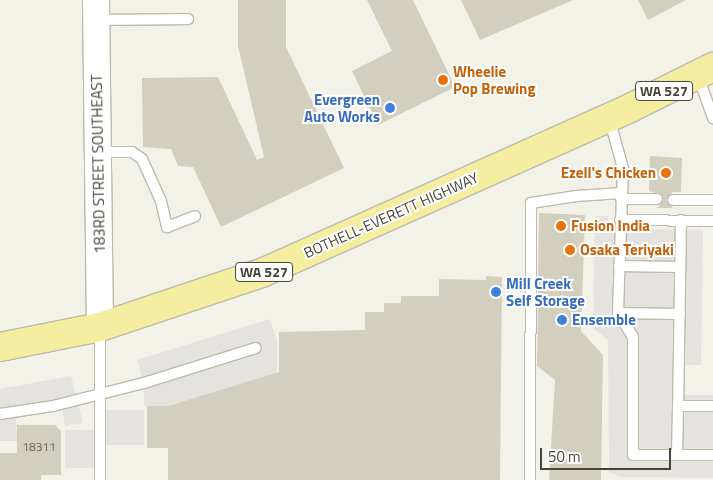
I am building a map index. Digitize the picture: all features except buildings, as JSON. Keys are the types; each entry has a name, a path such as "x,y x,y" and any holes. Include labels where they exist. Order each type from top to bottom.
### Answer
{"main road":[{"name":"BOTHELL-EVERETT HIGHWAY","path":"0,347 100,327 264,272 608,118 705,71"}],"street":[{"name":"183RD STREET SOUTHEAST","path":"96,10 100,327"}],"lane":[{"path":"96,10 188,19"},
{"path":"705,71 713,118"},
{"path":"608,118 623,168 618,313 634,337 633,455 713,455"},
{"path":"98,152 132,152 142,158 161,201 167,227 196,216"},
{"path":"530,480 531,203 576,196 622,196 657,199"},
{"path":"672,200 713,200"},
{"path":"620,220 713,220"},
{"path":"677,455 681,220"},
{"path":"619,266 680,267"},
{"path":"618,313 680,314"},
{"path":"100,327 100,480"},
{"path":"0,414 100,394 256,348"},
{"path":"678,406 713,406"}],"shaded area":[{"path":"595,216 608,216 609,229 703,230 701,365 683,365 683,395 713,395 713,478 620,477 609,472 608,340 593,328"},
{"path":"270,319 277,342 277,373 168,406 144,406 144,383 137,360"},
{"path":"71,376 83,423 65,426 61,404 16,413 17,441 0,441 0,389"},
{"path":"100,410 144,410 144,445 100,445 100,468 65,468 65,430 100,430"}],"place":[{"name":"Wheelie Pop Brewing","path":"443,80"},
{"name":"Evergreen Auto Works","path":"390,108"},
{"name":"Ezell's Chicken","path":"666,173"},
{"name":"Fusion India","path":"561,226"},
{"name":"Osaka Teriyaki","path":"570,250"},
{"name":"Mill Creek Self Storage","path":"496,292"},
{"name":"Ensemble","path":"562,320"}]}
